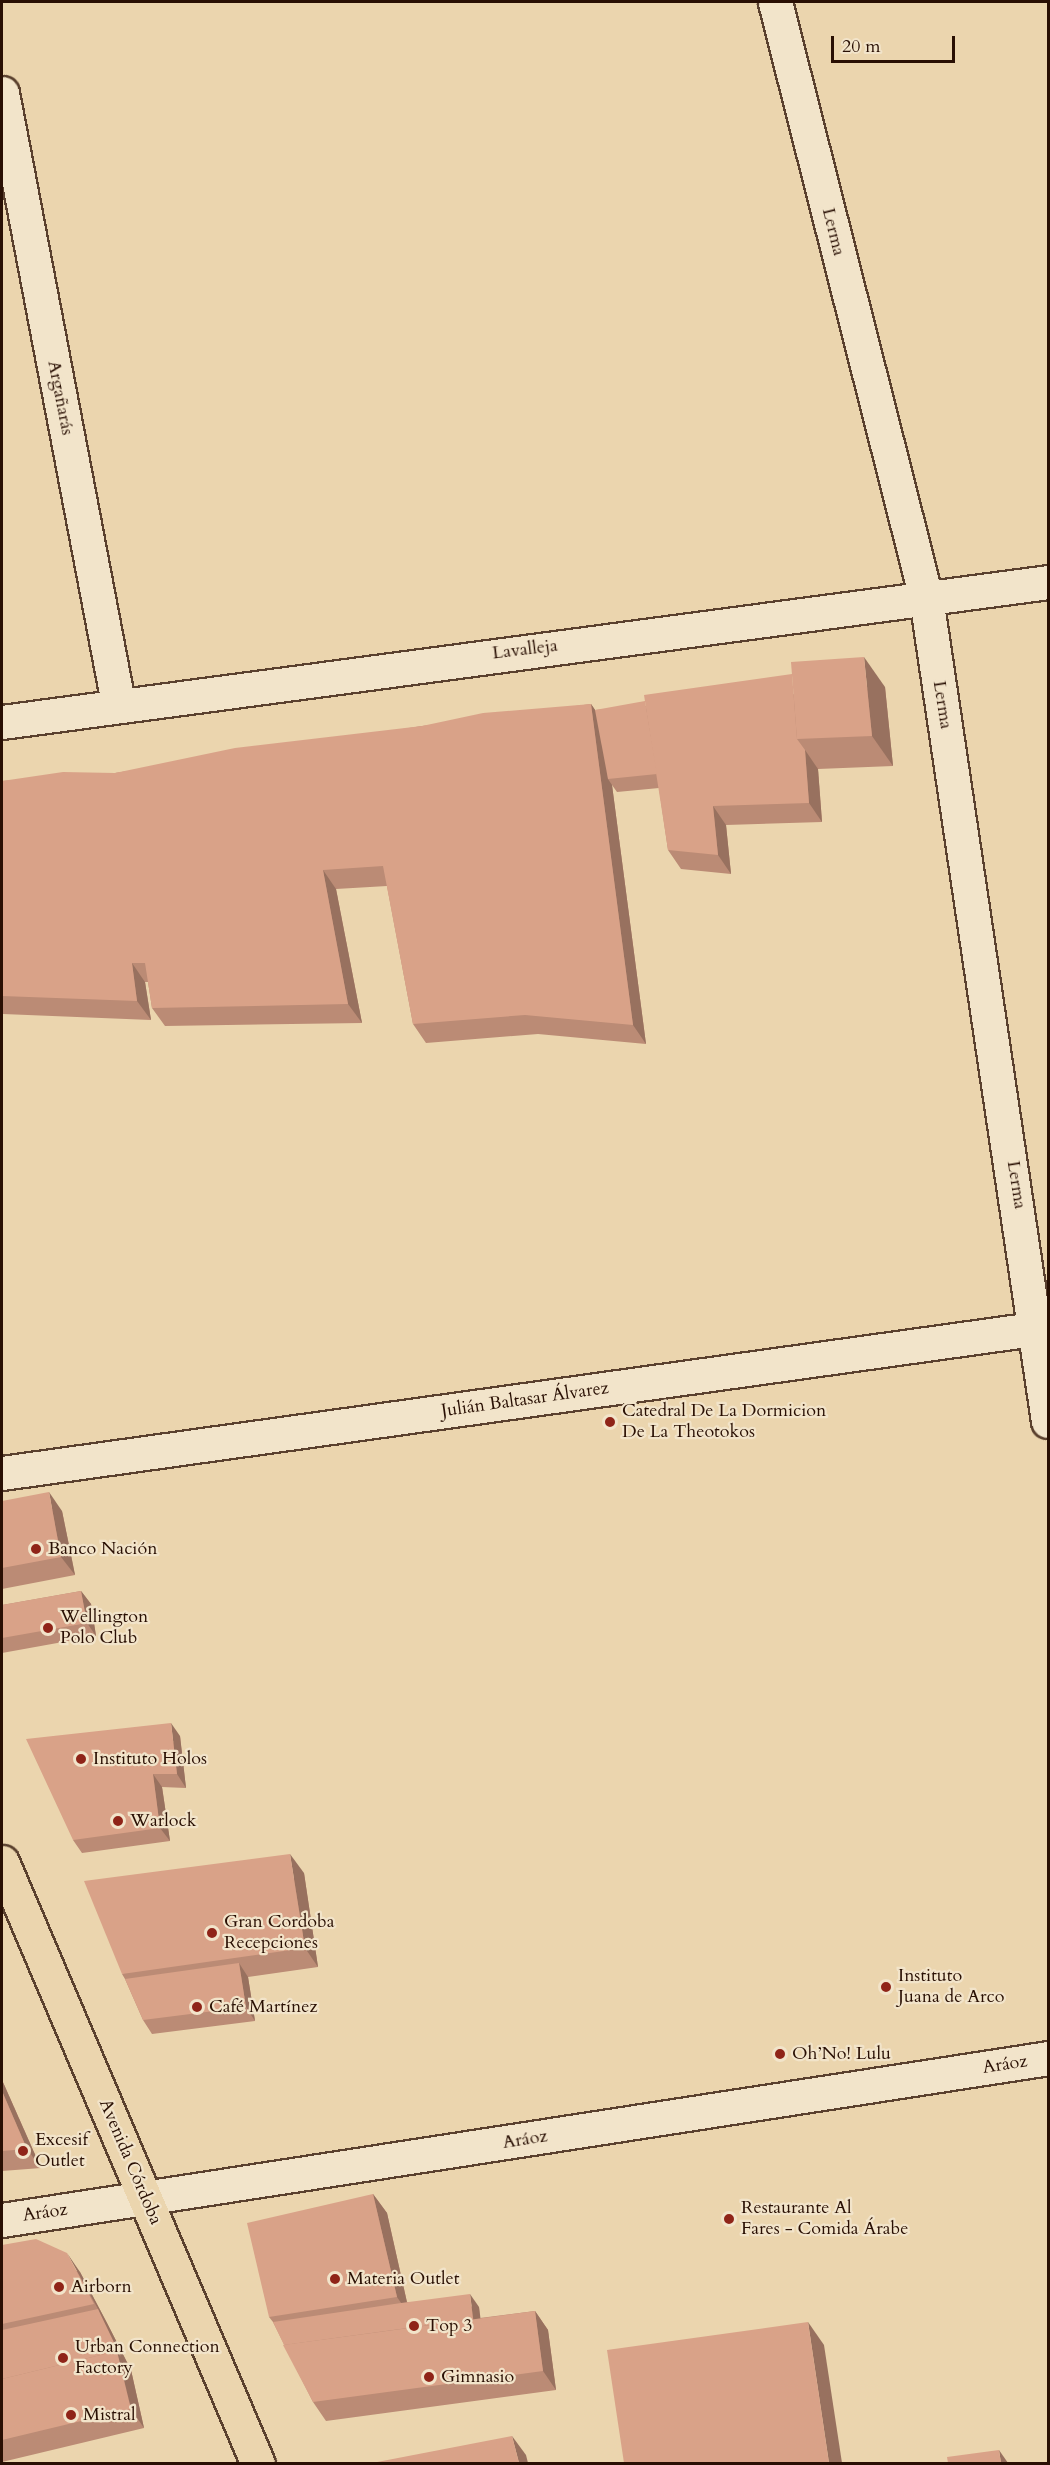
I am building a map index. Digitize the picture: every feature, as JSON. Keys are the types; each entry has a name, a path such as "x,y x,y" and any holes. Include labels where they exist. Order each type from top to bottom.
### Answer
{"main road":[{"name":"Avenida Córdoba","path":"2,1862 258,2463"}],"street":[{"name":"Lerma","path":"775,2 926,598 1043,1328 1048,1421"},
{"name":"Argañarás","path":"2,93 118,703"},
{"name":"Lavalleja","path":"2,722 118,703 1048,582"},
{"name":"Julián Baltasar Álvarez","path":"2,1473 1043,1328"},
{"name":"Aráoz","path":"2,2220 1048,2058"}],"building":[{"path":"864,657 872,736 797,739 791,662"},
{"path":"792,674 797,739 805,750 809,803 713,806 718,855 668,850 644,695"},
{"path":"645,701 657,774 608,779 595,710"},
{"path":"591,704 633,1025 525,1015 413,1024 383,866 323,870 348,1004 152,1008 145,963 132,963 137,1001 2,996 2,781 63,772 115,773 235,748 422,726 483,713"},
{"path":"49,1492 61,1557 2,1568 2,1501"},
{"path":"81,1591 87,1623 2,1638 2,1605"},
{"path":"171,1723 177,1774 153,1774 160,1828 73,1840 26,1739"},
{"name":"Gran Cordoba Recepciones","path":"290,1854 305,1948 122,1974 84,1881"},
{"name":"Café Martínez","path":"239,1963 246,2007 143,2020 125,1979"},
{"path":"2,2091 27,2149 2,2151"},
{"name":"Materia Outlet","path":"373,2194 397,2297 269,2317 247,2223"},
{"path":"36,2239 67,2253 94,2304 2,2324 2,2245"},
{"path":"470,2294 473,2319 284,2345 273,2322 401,2303"},
{"path":"98,2309 121,2357 117,2351 2,2379 2,2330"},
{"name":"Gimnasio","path":"535,2311 543,2371 313,2402 283,2345"},
{"path":"808,2322 829,2463 624,2463 607,2350"},
{"path":"117,2351 131,2409 2,2440 2,2379"},
{"path":"512,2436 519,2463 372,2463"},
{"path":"999,2450 1001,2463 948,2463 947,2457"}],"place":[{"name":"Catedral De La Dormicion De La Theotokos","path":"610,1422"},
{"name":"Banco Nación","path":"36,1549"},
{"name":"Wellington Polo Club","path":"48,1628"},
{"name":"Instituto Holos","path":"81,1759"},
{"name":"Warlock","path":"118,1821"},
{"name":"Gran Cordoba Recepciones","path":"212,1933"},
{"name":"Instituto Juana de Arco","path":"886,1987"},
{"name":"Café Martínez","path":"197,2007"},
{"name":"Oh’No! Lulu","path":"780,2054"},
{"name":"Excesif Outlet","path":"23,2151"},
{"name":"Restaurante Al Fares - Comida Árabe","path":"729,2219"},
{"name":"Materia Outlet","path":"335,2279"},
{"name":"Airborn","path":"59,2287"},
{"name":"Top 3","path":"414,2326"},
{"name":"Urban Connection Factory","path":"63,2358"},
{"name":"Gimnasio","path":"429,2377"},
{"name":"Mistral","path":"71,2415"}]}
